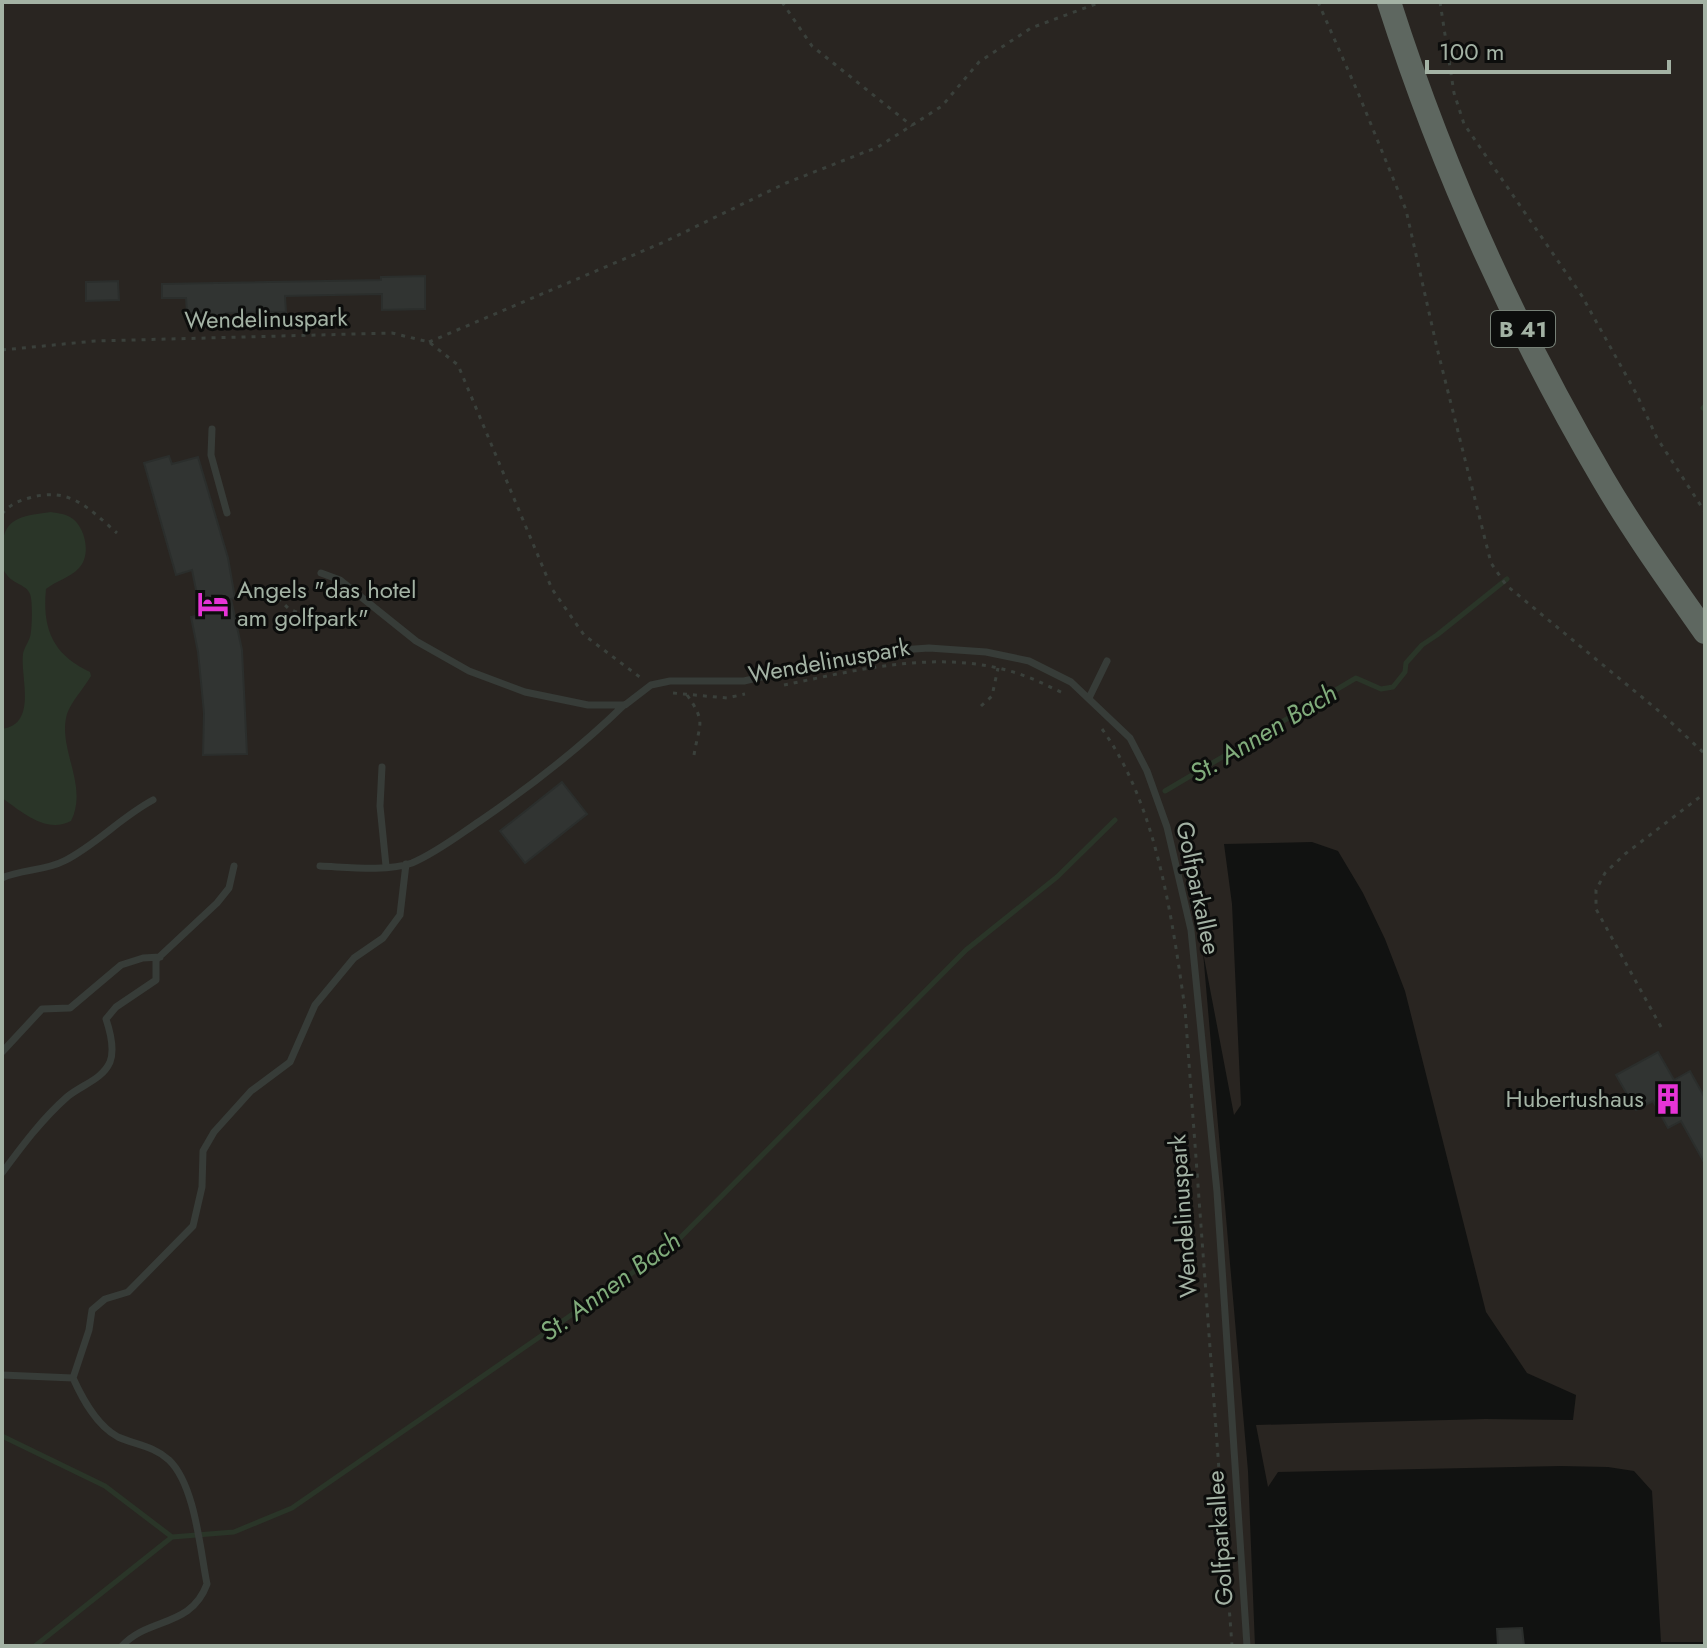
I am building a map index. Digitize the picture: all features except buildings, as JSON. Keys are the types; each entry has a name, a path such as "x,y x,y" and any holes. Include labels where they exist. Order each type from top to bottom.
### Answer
{"highway":[{"name":"B 41","path":"1389,2 1415,83 1474,229 1544,372 1604,481 1705,632"}],"lane":[{"path":"212,429 211,455 227,513"},
{"path":"321,573 340,580 416,641 469,671 525,692 588,705 625,705"},
{"name":"Golfparkallee","path":"651,685 670,681 744,681 871,652 929,648 986,652 1029,661 1071,682 1130,738 1147,771 1167,827 1191,930 1217,1192 1247,1646"},
{"path":"1089,698 1107,661"},
{"path":"320,866 406,864 447,844 521,792 651,685"},
{"path":"382,767 380,806 386,866"},
{"path":"2,878 59,864 84,850 130,812 153,800"},
{"path":"122,1646 136,1636 182,1616 201,1599 207,1584 187,1488 171,1462 152,1448 120,1437 104,1427 73,1378 89,1330 92,1310 105,1299 128,1292 193,1226 202,1187 203,1151 214,1132 251,1091 290,1062 315,1005 354,958 383,938 400,915 406,864"},
{"path":"2,1173 25,1141 69,1095 95,1080 110,1061 111,1036 106,1019 116,1007 156,980 156,960 217,903 229,888 234,866"},
{"path":"2,1052 42,1009 70,1008 121,965 143,958 160,957"},
{"path":"2,1375 73,1378"}],"path":[{"path":"782,2 812,46 912,126"},
{"path":"429,342 664,242 786,183 878,147 942,106 979,62 1031,28 1101,2"},
{"path":"1318,2 1406,210 1484,542 1501,581 1660,712 1705,754"},
{"path":"1440,2 1454,93 1464,124 1582,296 1657,438 1705,512"},
{"name":"Wendelinuspark","path":"2,350 95,341 265,335 392,333 429,342 458,365 552,589 584,635 651,685 687,695 727,698 757,691"},
{"path":"2,514 21,500 55,493 70,496 117,533"},
{"path":"278,598 289,609 299,613"},
{"name":"Wendelinuspark","path":"772,688 877,666 925,662 998,669 1025,676 1068,695"},
{"path":"981,706 992,696 998,669"},
{"path":"687,695 702,720 694,755"},
{"name":"Wendelinuspark","path":"1096,722 1116,749 1134,784 1175,938 1187,1040 1232,1646"},
{"path":"1661,1027 1596,909 1596,890 1605,873 1625,854 1705,793"}],"shaded area":[{"path":"2,2 1705,2 1705,1642 1661,1642 1652,1491 1634,1471 1561,1466 1278,1472 1268,1487 1256,1425 1573,1420 1576,1395 1527,1373 1486,1312 1405,991 1363,893 1338,851 1312,842 1224,844 1232,904 1241,1105 1234,1115 1203,952 1248,1471 1255,1646 2,1646"},
{"path":"51,512 66,515 75,521 83,533 86,548 79,568 46,589 48,628 59,649 90,672 91,676 69,709 65,727 77,794 76,808 71,821 52,825 35,820 2,798 2,729 13,725 24,709 23,654 30,637 32,616 28,591 9,578 4,570 3,540 5,532 15,520"}],"waterway":[{"name":"St. Annen Bach","path":"1165,791 1356,678 1381,689 1393,687 1405,672 1406,663 1422,645 1507,579"},
{"name":"St. Annen Bach","path":"35,1646 172,1537 234,1532 292,1508 674,1244 966,950 1057,877 1115,820"},
{"path":"2,1436 105,1486 172,1537"}],"place":[{"name":"Angels \"das hotel am golfpark\"","path":"213,604"},
{"name":"Hubertushaus","path":"1668,1099"}]}
